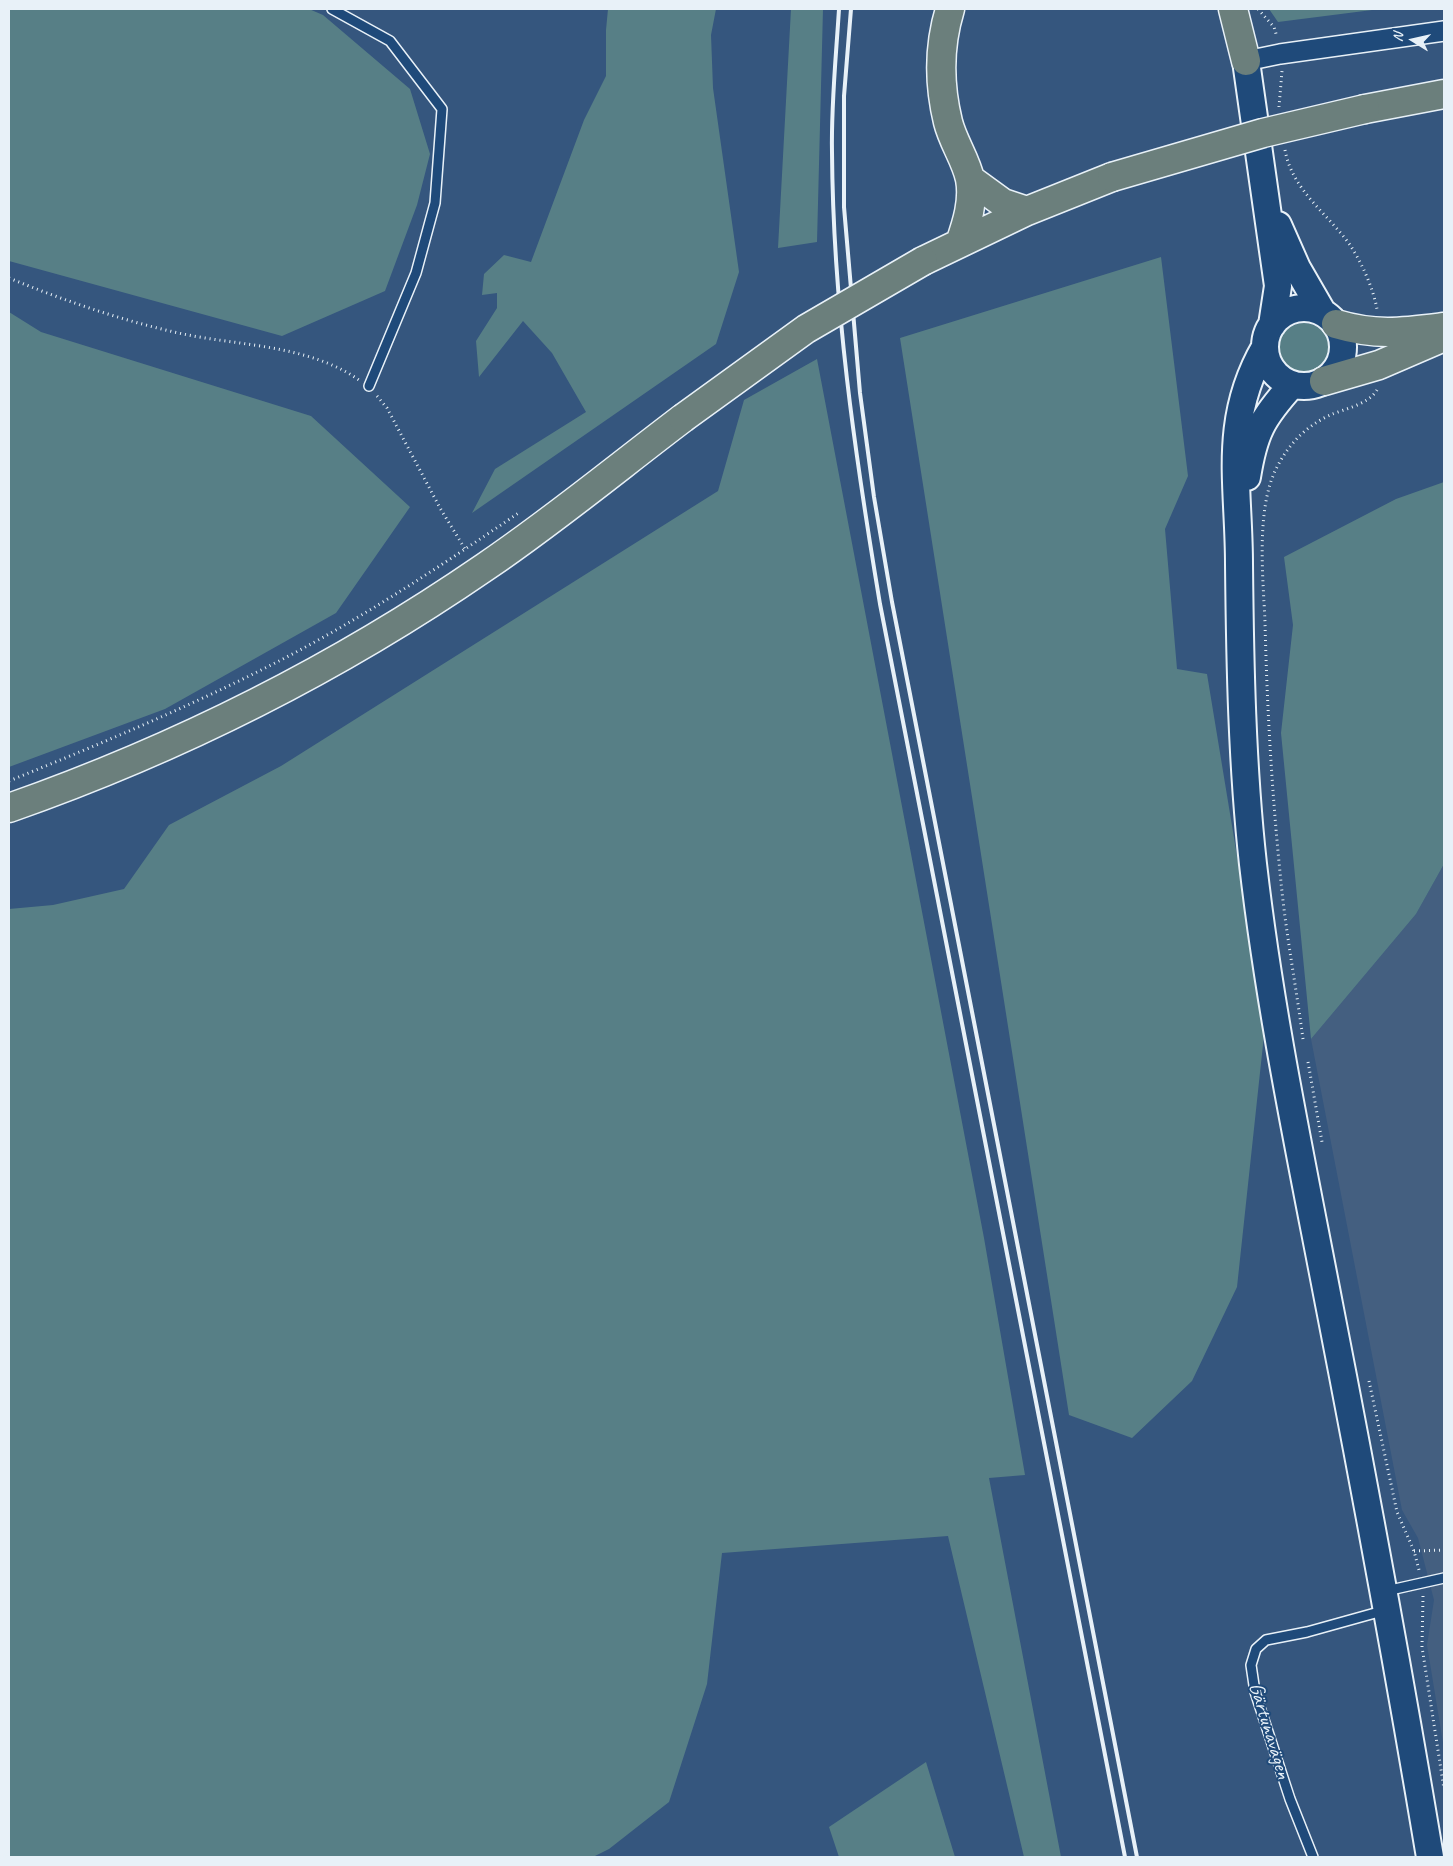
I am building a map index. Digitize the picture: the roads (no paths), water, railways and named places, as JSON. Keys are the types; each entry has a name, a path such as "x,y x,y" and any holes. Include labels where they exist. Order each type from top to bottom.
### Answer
{"main road":[{"path":"950,9 943,41 941,70 943,95 948,123 970,179 970,209 960,243"},
{"path":"1233,9 1246,61"},
{"path":"9,808 68,787 152,753 273,694 403,621 486,566 683,418 806,329 923,261 1027,211 1112,177 1263,133 1365,109 1444,94"},
{"path":"970,179 1003,204 1027,211"},
{"path":"1330,318 1368,332 1380,333 1444,327"},
{"path":"1324,381 1379,365 1444,338"}],"street":[{"path":"1264,181 1280,230 1297,268 1330,318 1343,342 1341,362 1334,373 1324,381 1308,386 1292,385 1281,379 1272,370 1267,359 1268,336 1278,286 1246,61 1280,54 1444,31"},
{"path":"1330,318 1310,308 1295,309 1282,315 1268,336 1251,372 1244,393 1235,440 1234,478 1239,533 1244,764 1254,866 1280,1052 1387,1600 1430,1857"},
{"path":"1239,533 1253,446 1259,428 1266,415 1292,385"}],"lane":[{"path":"332,9 390,41 442,109 435,203 416,273 369,386"},
{"name":"Gärtunavägen","path":"1313,1857 1290,1798 1255,1692 1251,1665 1256,1649 1266,1640 1308,1632 1387,1600 1422,1583 1444,1578"}],"railway":[{"path":"839,9 832,117 833,209 841,323 862,492 880,604 1125,1857"},
{"path":"851,9 844,96 844,207 860,393 874,497 892,602 1137,1857"}]}
